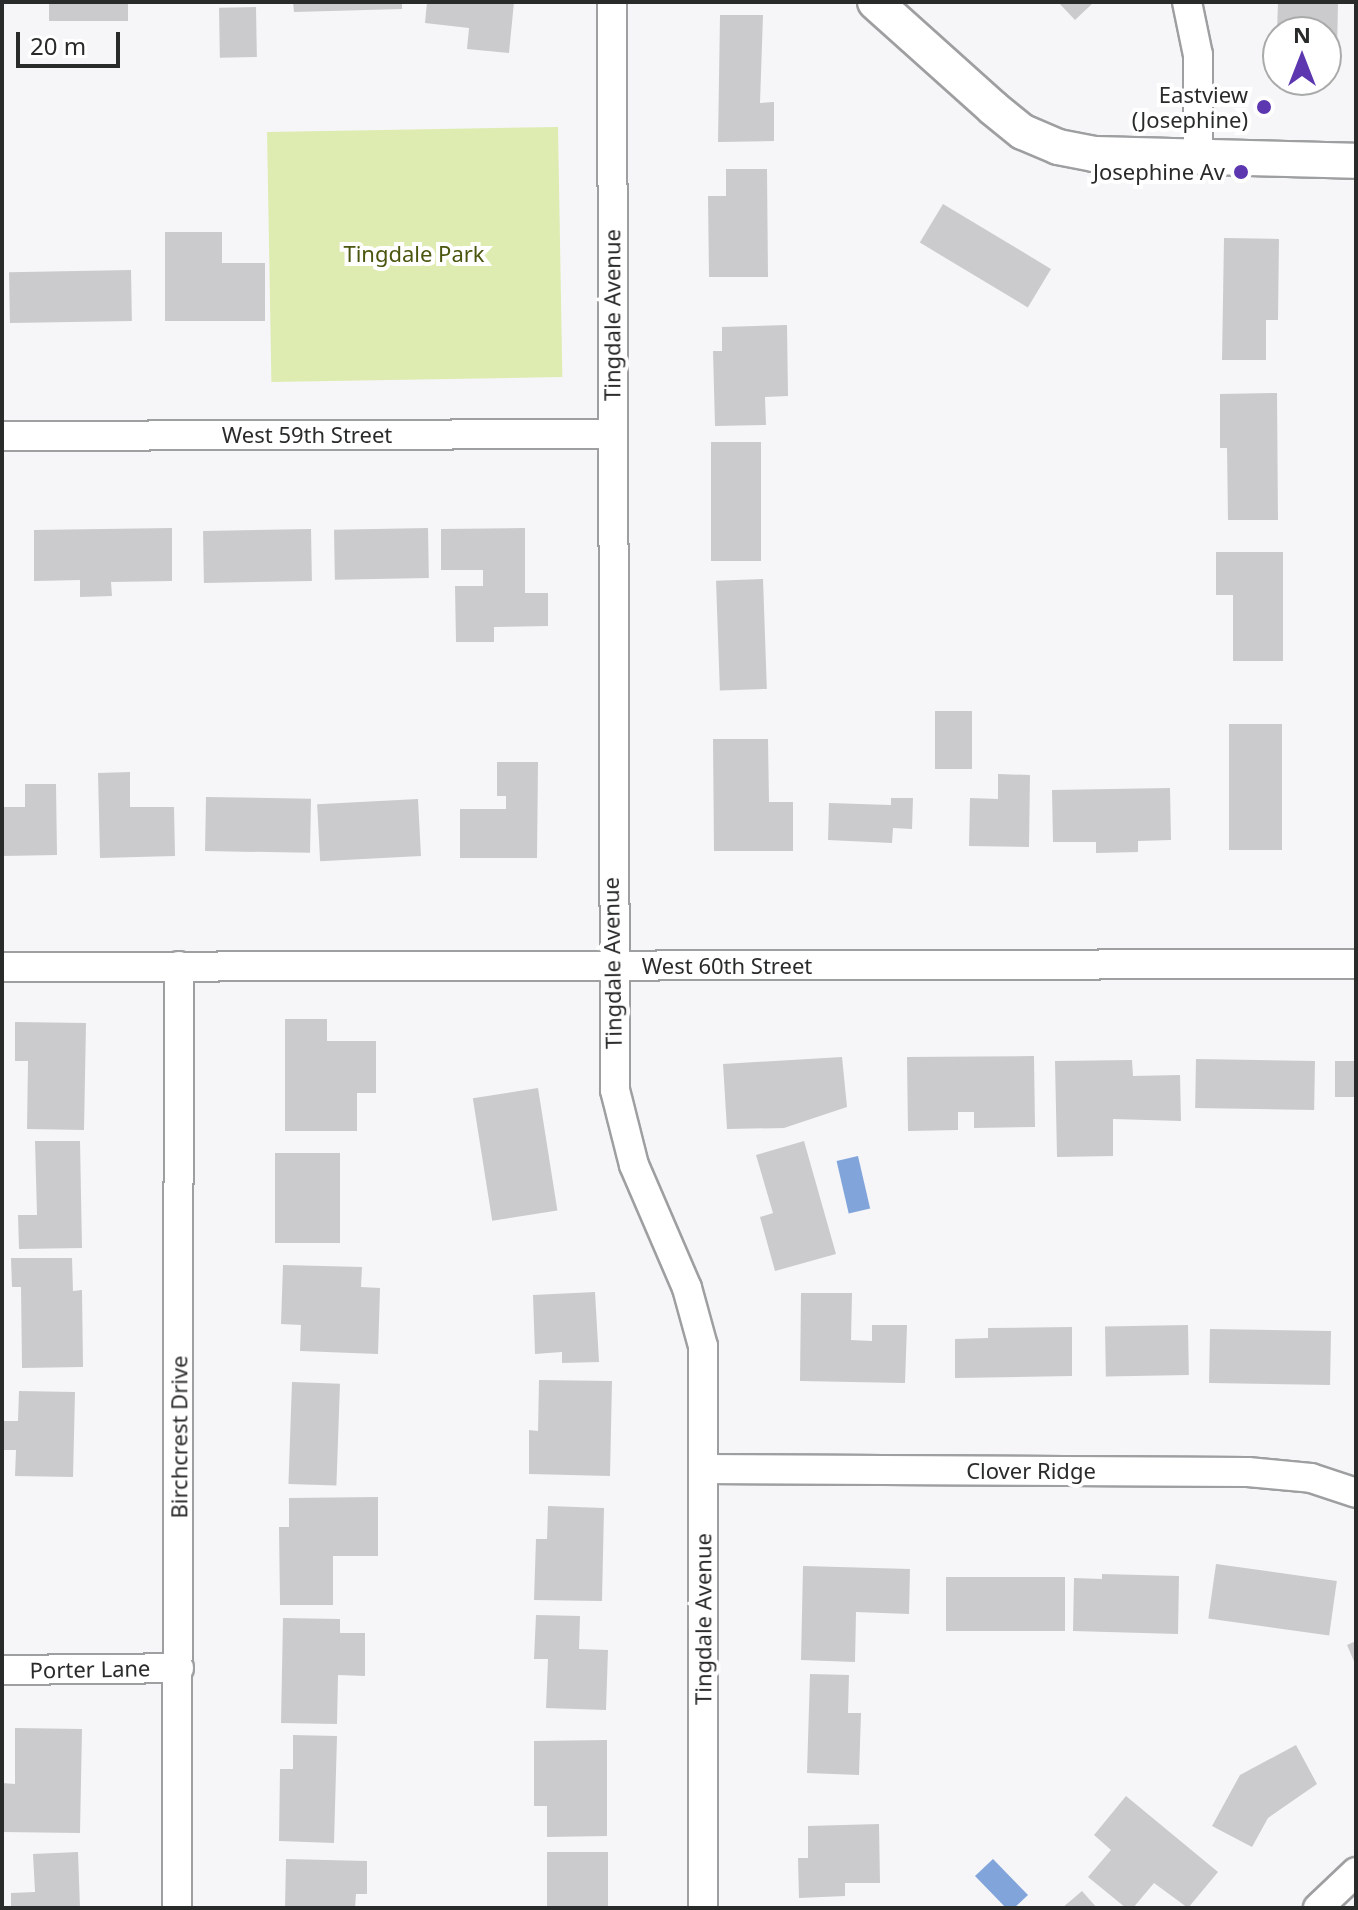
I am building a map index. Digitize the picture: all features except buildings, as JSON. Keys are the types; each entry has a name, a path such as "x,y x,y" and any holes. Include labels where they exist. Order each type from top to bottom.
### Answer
{"street":[{"name":"Tingdale Avenue","path":"612,2 611,966 615,1090 634,1165 687,1288 703,1346 703,1908"},
{"path":"875,2 1023,132 1058,147 1094,154 1356,161"},
{"path":"1187,2 1198,55 1198,156"},
{"name":"West 59th Street","path":"2,436 611,434"},
{"name":"West 60th Street","path":"2,967 1356,964"},
{"name":"Birchcrest Drive","path":"177,1908 179,966"},
{"name":"Clover Ridge","path":"703,1469 1248,1472 1311,1478 1356,1493"},
{"name":"Porter Lane","path":"2,1670 179,1668"},
{"path":"1318,1908 1356,1872"}],"green space":[{"name":"Tingdale Park","path":"558,127 562,377 271,382 267,132"}],"water":[{"path":"858,1156 870,1209 849,1214 837,1161"},
{"path":"993,1859 1028,1895 1014,1908 1006,1908 975,1876"}],"place":[{"name":"Eastview (Josephine)","path":"1264,107"},
{"name":"Josephine Av","path":"1241,172"}]}
